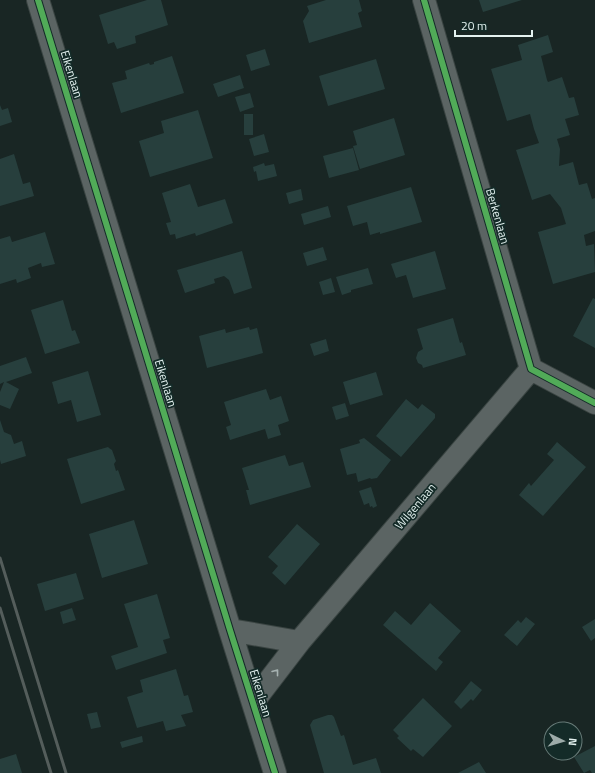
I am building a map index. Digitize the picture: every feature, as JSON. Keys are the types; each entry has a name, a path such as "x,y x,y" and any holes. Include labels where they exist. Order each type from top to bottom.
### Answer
{"street":[{"name":"Eikenlaan","path":"38,0 275,773"},
{"name":"Berkenlaan","path":"424,0 531,369"},
{"path":"531,369 595,403"},
{"name":"Wilgenlaan","path":"253,702 299,642 531,369"},
{"path":"230,630 299,642"}],"building":[{"path":"147,0 161,0 168,25 135,36 136,43 117,49 114,42 108,44 99,15"},
{"path":"326,0 359,0 362,11 358,13 362,27 309,43 303,21 309,11 307,6"},
{"path":"479,0 522,0 483,12"},
{"path":"548,35 553,52 541,56 547,80 548,82 562,77 569,98 574,97 579,115 565,119 570,135 557,139 560,149 559,166 573,162 579,185 587,183 592,199 595,198 595,231 584,235 586,246 594,244 595,272 553,284 538,232 566,224 561,208 550,194 532,200 516,150 539,143 530,114 507,121 491,69 522,60 518,45"},
{"path":"265,49 270,65 251,71 246,55"},
{"path":"172,56 184,93 121,113 112,83 127,79 125,71 149,63 150,65 154,64 154,62"},
{"path":"376,59 385,89 328,106 319,76"},
{"path":"240,75 244,88 218,97 213,84"},
{"path":"250,93 254,107 240,112 235,97"},
{"path":"0,105 2,110 8,108 12,122 0,126"},
{"path":"198,110 213,158 150,177 139,141 164,133 161,121"},
{"path":"244,114 253,114 253,135 244,135"},
{"path":"394,118 405,155 360,169 353,146 357,145 353,131"},
{"path":"264,134 269,152 254,156 249,139"},
{"path":"353,148 359,170 329,178 323,156"},
{"path":"14,154 23,184 30,182 34,196 0,206 0,159"},
{"path":"264,163 265,166 274,164 277,176 258,181 256,171 254,172 253,167"},
{"path":"190,184 198,207 225,199 233,223 196,236 195,233 176,239 175,234 170,235 166,223 171,222 162,193"},
{"path":"411,187 422,222 380,234 380,232 370,235 367,222 353,226 347,206"},
{"path":"301,189 303,200 289,204 286,193"},
{"path":"328,206 331,217 304,225 301,214"},
{"path":"45,232 55,264 42,267 41,263 28,268 31,278 17,283 16,279 0,284 0,239 10,236 12,242"},
{"path":"323,247 327,260 307,266 303,253"},
{"path":"242,251 252,288 234,294 229,280 224,276 214,279 215,283 185,293 177,270"},
{"path":"435,251 446,289 413,298 406,275 396,278 391,264"},
{"path":"368,268 373,284 351,290 351,292 342,295 336,277"},
{"path":"331,278 335,292 323,295 319,282"},
{"path":"593,298 595,299 595,348 573,336"},
{"path":"63,300 72,331 75,330 80,343 45,354 31,310"},
{"path":"453,318 460,343 462,342 466,355 423,368 422,365 418,363 416,358 418,352 423,349 417,329"},
{"path":"249,327 250,330 257,328 263,353 207,368 199,336 225,329 226,333"},
{"path":"326,339 329,351 314,356 310,344"},
{"path":"26,357 32,373 6,382 19,389 10,409 0,405 0,392 4,382 0,384 0,366"},
{"path":"88,371 101,415 77,422 71,400 58,404 52,382"},
{"path":"376,372 383,395 350,405 343,382"},
{"path":"266,389 270,400 281,396 289,421 278,425 281,435 268,439 265,429 230,440 226,427 231,425 224,402"},
{"path":"406,399 418,409 422,404 435,414 435,418 401,457 376,436"},
{"path":"345,403 349,416 336,420 332,407"},
{"path":"0,420 4,432 11,435 14,444 22,441 26,456 1,464"},
{"path":"364,438 391,460 377,478 370,478 358,482 356,473 347,475 340,449 360,443 359,440"},
{"path":"557,442 586,467 543,516 519,495 529,483 531,486 554,460 547,454"},
{"path":"108,447 112,450 116,461 114,464 116,471 118,470 125,490 81,504 67,459"},
{"path":"285,455 289,466 303,462 311,487 250,505 246,490 249,490 242,468"},
{"path":"371,487 377,506 373,508 372,506 370,507 369,503 364,505 359,491"},
{"path":"134,520 148,564 102,578 89,534"},
{"path":"297,524 320,544 285,585 272,573 278,566 268,557"},
{"path":"76,573 84,599 45,611 37,584"},
{"path":"157,594 170,638 163,640 167,653 116,670 111,656 138,647 124,604"},
{"path":"430,603 461,631 438,658 443,662 436,671 383,625 395,611 411,625"},
{"path":"72,608 76,620 63,624 60,612"},
{"path":"526,617 535,624 517,646 504,635 518,620 521,623"},
{"path":"595,619 595,638 591,641 582,627"},
{"path":"176,669 184,696 188,695 193,712 181,715 186,726 166,731 163,721 137,728 127,697 143,692 140,680"},
{"path":"471,681 482,690 473,701 471,699 461,709 454,702"},
{"path":"423,698 452,726 423,757 413,749 411,751 397,738 399,736 393,730"},
{"path":"97,712 101,727 91,729 87,714"},
{"path":"332,715 334,717 341,736 344,735 353,765 376,758 381,773 324,773 310,725 313,720"},
{"path":"142,736 143,742 122,748 120,742"},
{"path":"595,746 595,773 592,773 590,770 584,773 576,761 583,761 583,752"},
{"path":"16,754 22,773 0,773 0,759"},
{"path":"479,762 486,773 458,773"}],"railway":[{"path":"0,558 66,773"},
{"path":"0,608 51,773"}],"cycle path":[{"path":"38,0 275,773"},
{"path":"424,0 531,369 595,403"}]}
